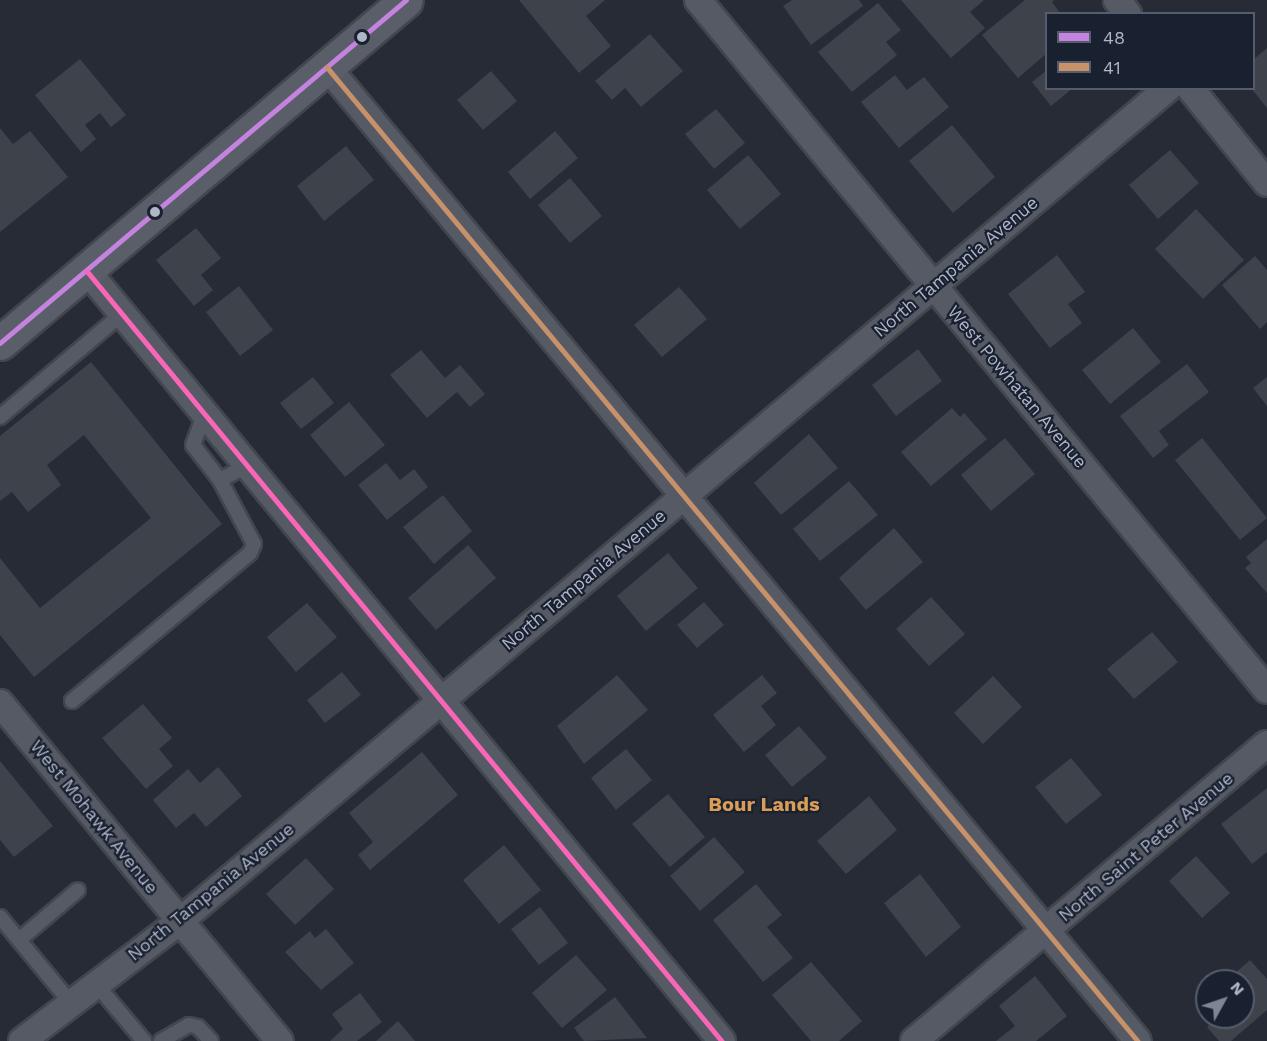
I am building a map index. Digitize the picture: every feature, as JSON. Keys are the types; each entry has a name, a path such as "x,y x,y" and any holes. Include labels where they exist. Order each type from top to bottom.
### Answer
{"street":[{"path":"4,333 87,271 406,0"},
{"name":"West Powhatan Avenue","path":"698,0 1267,690"},
{"path":"1117,0 1126,12"},
{"path":"327,67 686,495 1138,1041"},
{"name":"North Tampania Avenue","path":"22,1041 180,921 1166,90"},
{"path":"1192,90 1267,183"},
{"path":"87,271 439,702 722,1041"},
{"name":"West Mohawk Avenue","path":"0,703 280,1041"},
{"name":"North Saint Peter Avenue","path":"914,1041 1267,744"}],"lane":[{"path":"0,417 122,314"},
{"path":"72,701 250,553 254,544 220,480 193,446 204,414"},
{"path":"220,480 246,466"},
{"path":"19,940 78,890"},
{"path":"3,926 19,940 71,1003"},
{"path":"96,984 144,1041"},
{"path":"161,1041 189,1025 198,1027 211,1041"}],"building":[{"path":"519,0 605,0 586,16 611,46 579,73"},
{"path":"792,0 859,0 863,6 811,45 783,6"},
{"path":"901,0 984,0 970,12 985,28 951,58"},
{"path":"1025,0 1054,0 1052,2 1060,12 1045,12 1045,55 1018,78 982,35"},
{"path":"878,3 901,30 886,42 897,55 852,92 818,52"},
{"path":"650,34 683,71 641,107 625,88 612,100 595,81"},
{"path":"1267,48 1267,108 1253,90 1255,90 1255,58"},
{"path":"80,59 126,115 111,127 100,113 85,125 96,139 81,152 35,95"},
{"path":"491,71 517,101 483,130 457,100"},
{"path":"1045,72 1045,90 1071,90 1051,106 1032,82"},
{"path":"895,75 907,90 924,77 949,107 899,148 861,102"},
{"path":"716,109 745,143 714,169 685,134"},
{"path":"952,125 995,177 953,213 909,161"},
{"path":"0,128 13,144 30,131 68,177 0,232"},
{"path":"555,131 578,158 530,199 508,172"},
{"path":"346,146 374,180 324,221 297,186"},
{"path":"1170,150 1199,183 1158,219 1129,185"},
{"path":"748,155 781,194 740,229 707,190"},
{"path":"570,178 602,216 570,243 538,205"},
{"path":"1196,209 1244,260 1203,299 1155,249"},
{"path":"196,228 221,258 201,275 213,290 194,306 156,260"},
{"path":"1057,255 1085,292 1068,304 1082,323 1050,348 1008,294"},
{"path":"1255,256 1267,270 1267,322 1260,329 1222,285"},
{"path":"239,286 273,330 240,356 206,312"},
{"path":"679,287 707,319 662,357 634,325"},
{"path":"1133,328 1161,362 1110,404 1082,370"},
{"path":"918,349 942,381 896,416 872,385"},
{"path":"421,350 445,378 460,365 485,394 470,407 457,392 427,418 390,375"},
{"path":"91,362 222,524 34,677 0,635 0,558 40,608 151,518 84,435 47,465 61,485 28,512 12,492 0,501 0,436"},
{"path":"1187,364 1209,392 1159,431 1169,445 1153,458 1120,416"},
{"path":"313,377 334,403 301,429 280,403"},
{"path":"1267,377 1267,406 1253,388"},
{"path":"349,402 385,445 345,477 310,435"},
{"path":"952,408 960,417 964,413 987,439 931,486 901,452"},
{"path":"809,434 838,468 781,515 754,483"},
{"path":"1005,438 1035,474 991,511 961,475"},
{"path":"1202,438 1267,518 1240,540 1175,460"},
{"path":"386,463 400,480 414,469 428,487 387,520 358,485"},
{"path":"849,481 878,515 820,561 793,529"},
{"path":"443,495 472,531 434,564 403,527"},
{"path":"894,528 923,562 866,610 839,578"},
{"path":"1267,539 1267,593 1245,568 1251,563 1246,557"},
{"path":"468,545 496,578 436,630 408,598"},
{"path":"668,553 698,588 646,631 617,596"},
{"path":"931,597 965,634 929,666 896,629"},
{"path":"704,602 724,625 697,648 677,625"},
{"path":"307,603 337,637 296,672 267,637"},
{"path":"1152,632 1178,662 1134,699 1107,669"},
{"path":"342,672 361,695 325,723 307,700"},
{"path":"617,675 648,710 584,764 557,726"},
{"path":"762,675 777,693 761,706 776,725 744,752 713,715"},
{"path":"993,676 1022,707 983,744 954,713"},
{"path":"143,704 172,738 159,749 173,766 146,789 102,738"},
{"path":"799,726 827,758 792,787 765,755"},
{"path":"626,749 652,780 616,810 591,778"},
{"path":"422,752 458,795 370,870 358,855 373,842 349,813"},
{"path":"1071,758 1102,795 1066,824 1035,787"},
{"path":"0,761 53,826 14,857 0,840"},
{"path":"218,767 242,796 206,827 194,813 176,828 153,800 188,769 200,783"},
{"path":"1267,788 1267,852 1252,864 1221,824"},
{"path":"668,794 705,837 670,867 632,824"},
{"path":"869,796 897,830 846,874 817,841"},
{"path":"714,837 745,872 700,911 670,876"},
{"path":"504,845 541,890 499,924 463,880"},
{"path":"1196,856 1230,893 1202,918 1169,881"},
{"path":"306,858 334,889 295,925 266,894"},
{"path":"920,874 961,927 926,957 884,903"},
{"path":"756,884 782,915 767,927 793,958 763,982 713,920"},
{"path":"540,907 568,943 539,965 511,929"},
{"path":"326,929 354,963 321,990 285,952 310,931 315,938"},
{"path":"576,955 607,990 562,1028 532,993"},
{"path":"1250,960 1267,979 1267,1010 1255,1020 1255,969 1240,969"},
{"path":"811,962 862,1021 839,1041 811,1041 772,995"},
{"path":"1035,976 1067,1016 1036,1041 996,1041 1015,1026 999,1006"},
{"path":"360,993 382,1022 357,1041 330,1041 343,1029 332,1014"},
{"path":"615,997 647,1038 584,1041 574,1028"},
{"path":"398,1021 415,1041 376,1041"},
{"path":"1209,1029 1245,1029 1231,1041 1219,1041"}],"transit line":[{"name":"48","path":"0,343 406,0"},
{"name":"41","path":"327,67 1138,1041"},
{"path":"87,271 722,1041"}],"district":[{"name":"Bour Lands","path":"764,804"}]}
